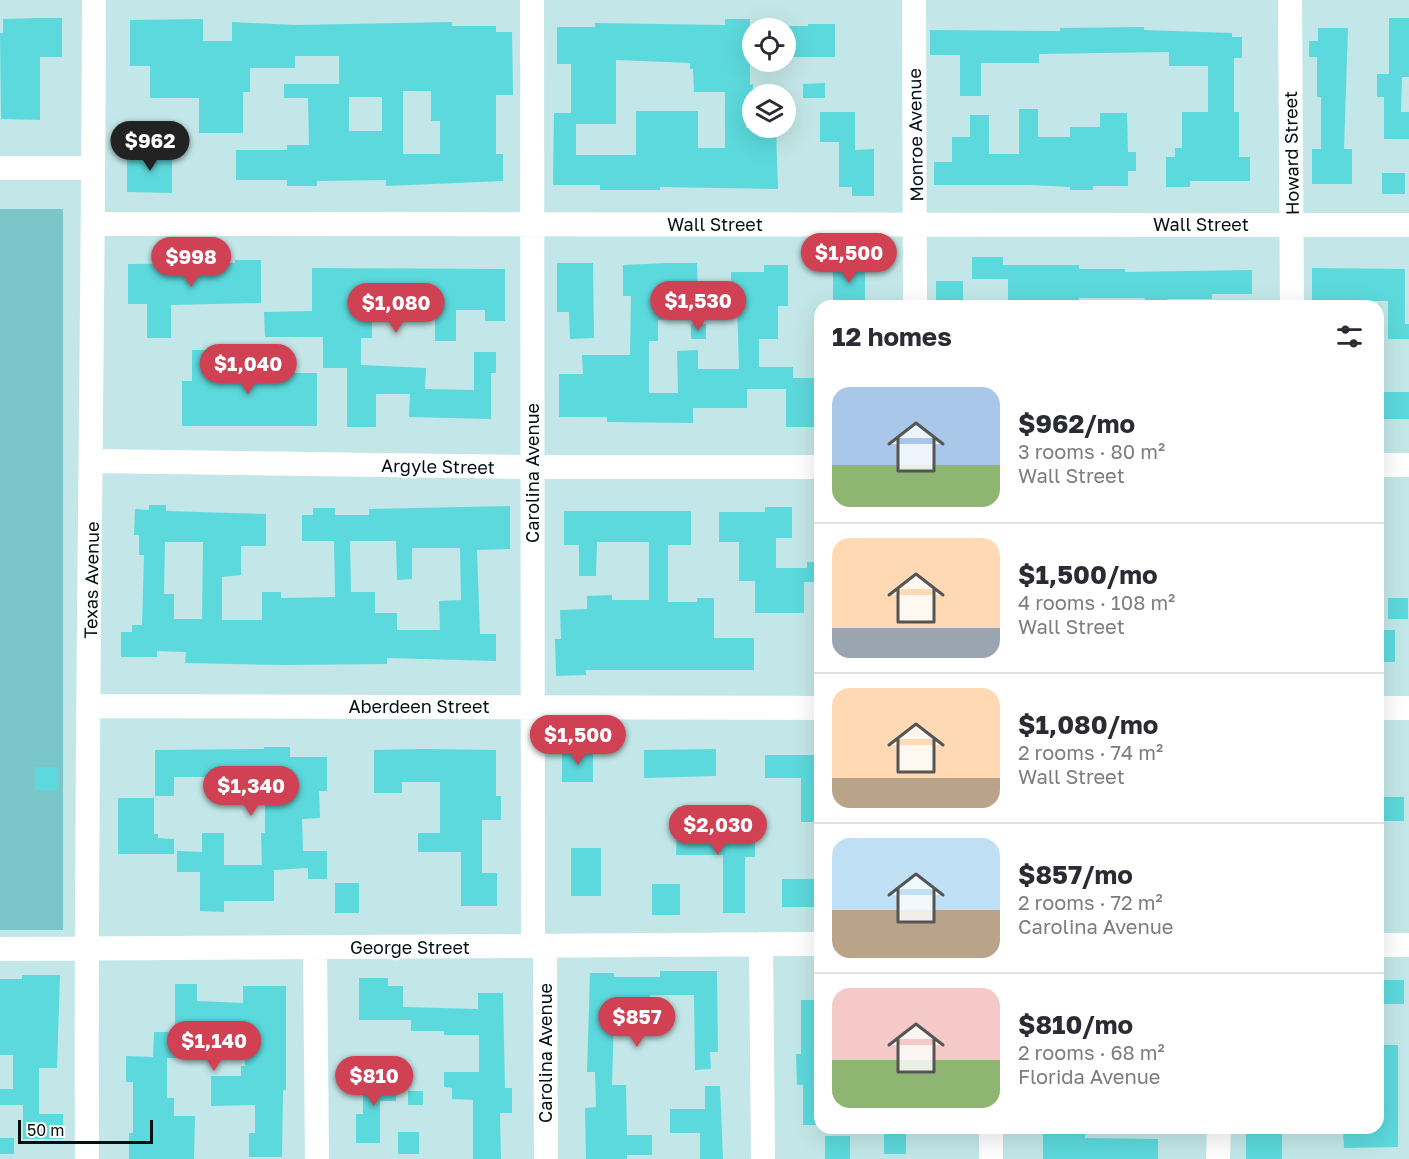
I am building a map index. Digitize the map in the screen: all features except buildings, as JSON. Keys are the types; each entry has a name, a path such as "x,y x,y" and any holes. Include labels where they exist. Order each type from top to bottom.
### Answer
{"street":[{"name":"Texas Avenue","path":"87,1159 86,948 92,461 94,0"},
{"name":"Carolina Avenue","path":"532,0 534,224 531,707 546,1159"},
{"name":"Monroe Avenue","path":"914,0 915,300"},
{"name":"Howard Street","path":"1290,0 1292,300"},
{"path":"0,168 93,168"},
{"name":"Wall Street","path":"93,224 1409,225"},
{"name":"Argyle Street","path":"92,461 532,467 814,467"},
{"path":"1384,465 1409,465"},
{"name":"Aberdeen Street","path":"89,706 814,708"},
{"path":"1384,708 1409,708"},
{"path":"761,944 764,1159"},
{"name":"George Street","path":"0,949 814,944"},
{"path":"1384,945 1409,945"},
{"path":"315,947 317,1159"},
{"path":"991,1134 991,1159"},
{"path":"1218,1159 1219,1134"}],"shaded area":[{"path":"0,209 63,209 63,930 0,930"}]}
